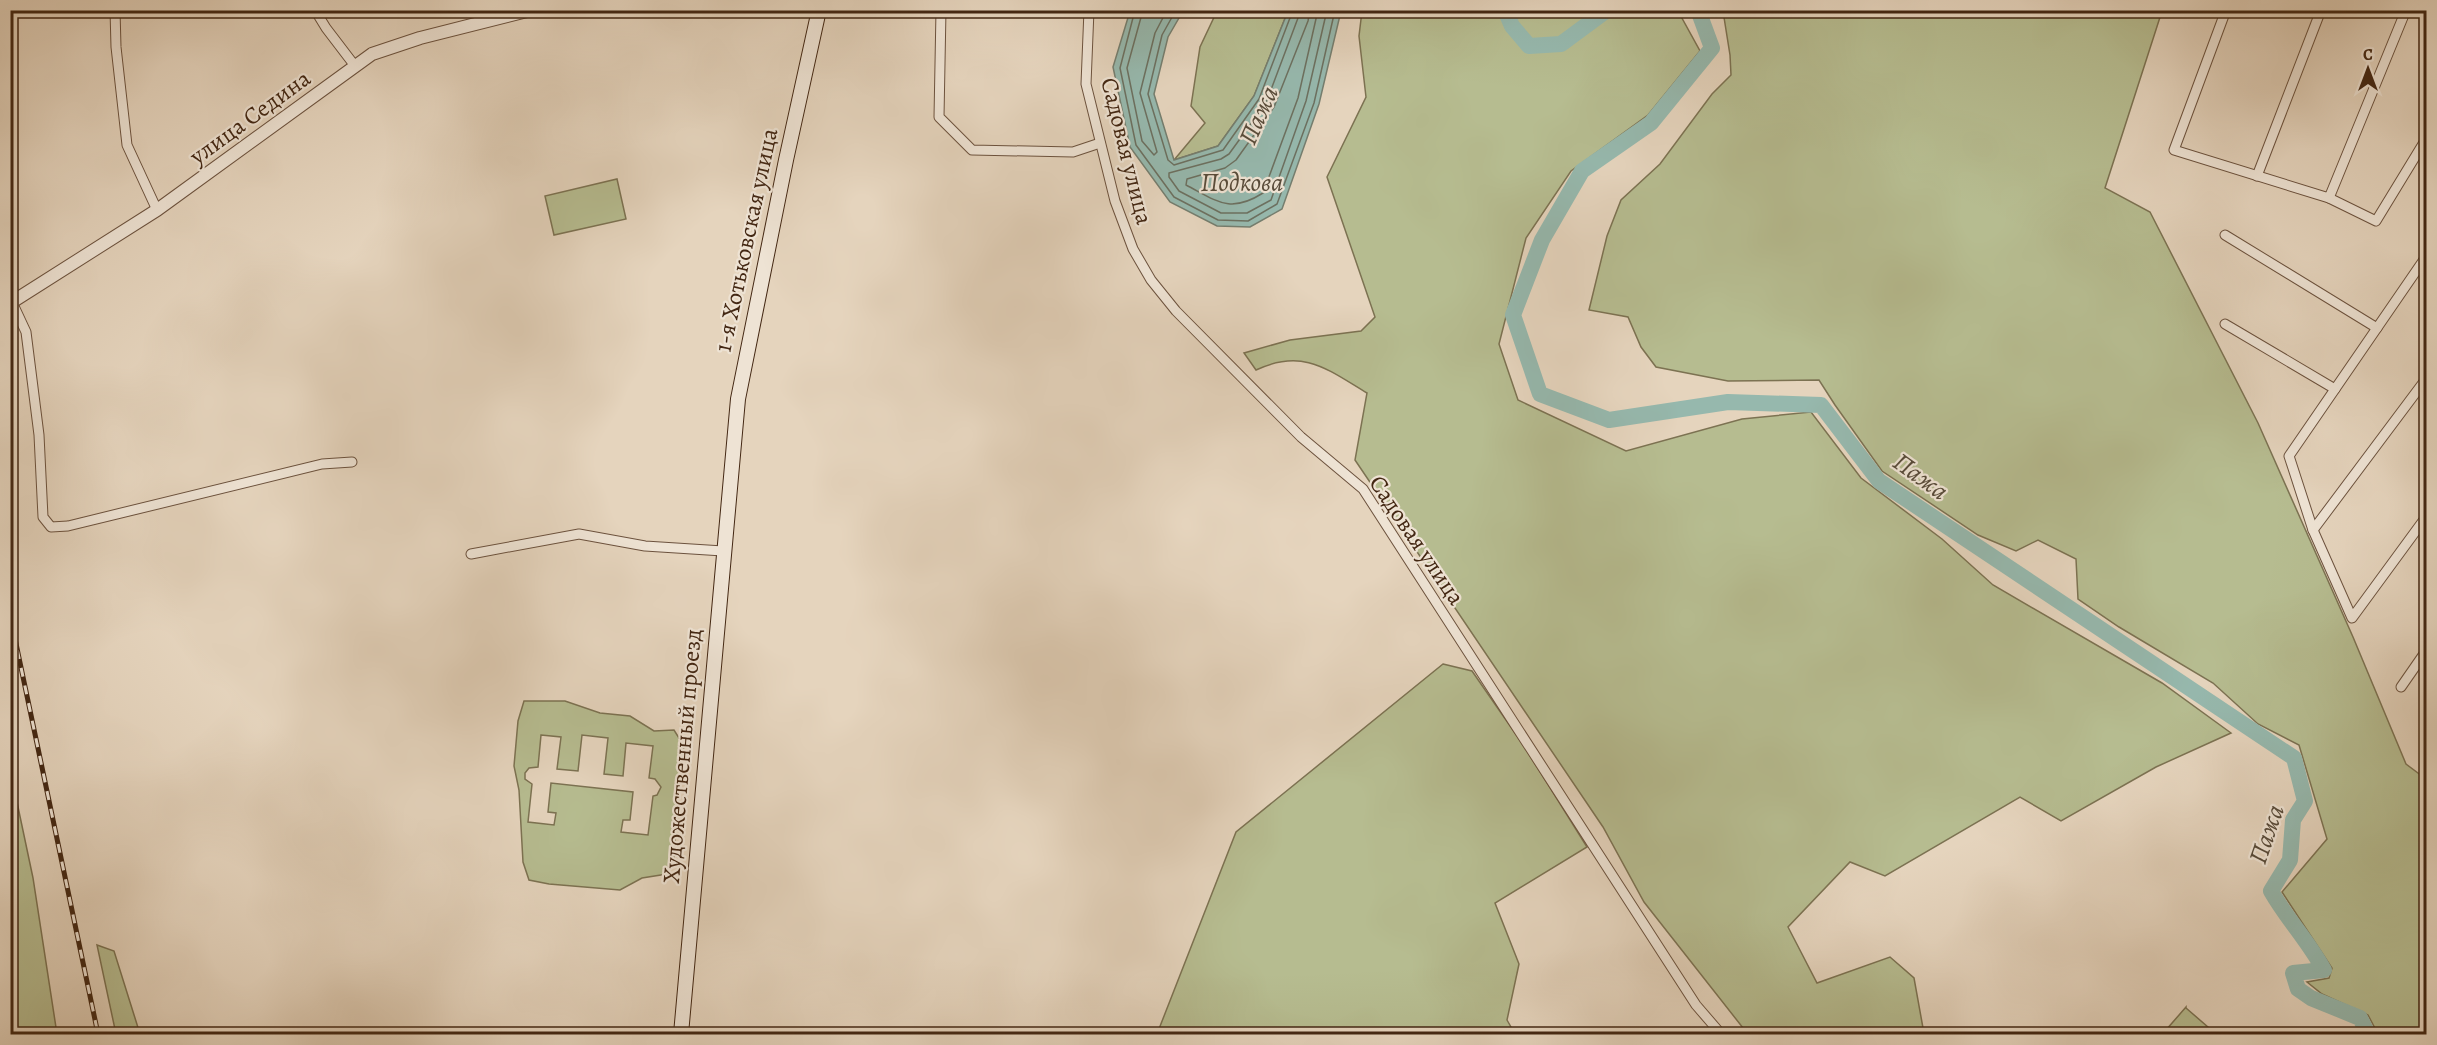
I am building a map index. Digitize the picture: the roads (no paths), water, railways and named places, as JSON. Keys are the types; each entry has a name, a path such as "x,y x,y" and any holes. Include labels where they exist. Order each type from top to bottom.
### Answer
{"main road":[{"name":"1-я Хотьковская улица","path":"729,481 742,372 819,10"},
{"name":"Художественный проезд","path":"681,1035 729,481"}],"street":[{"path":"115,10 116,47 127,145 157,210"},
{"path":"315,10 355,66"},
{"name":"улица Седина","path":"12,302 157,210 372,54 420,38 531,10"},
{"path":"941,10 939,117 972,150 1073,152 1100,143"},
{"name":"Садовая улица","path":"1089,10 1086,84 1115,201 1132,249 1151,280 1176,311 1301,437 1363,489 1696,1005 1721,1035"},
{"path":"2226,10 2174,150 2330,198 2376,221 2427,139"},
{"path":"2258,176 2321,10"},
{"path":"2330,198 2406,10"},
{"path":"2225,235 2377,328"},
{"path":"2425,260 2289,456 2313,530 2352,618 2427,517"},
{"path":"12,302 26,332 39,435 43,517 51,527 68,526 322,464 351,462"},
{"path":"2225,324 2335,389"},
{"path":"2313,530 2427,379"},
{"path":"471,554 579,534 645,546 723,551"},
{"path":"2401,687 2427,651"}],"water":[{"name":"Подкова","path":"1130,11 1183,11 1168,37 1154,94 1174,160 1218,146 1254,96 1288,11 1341,11 1319,104 1282,209 1250,227 1217,226 1170,202 1130,147 1113,67"}],"waterway":[{"name":"Пажа","path":"1505,10 1512,26 1529,46 1561,44 1607,10"},
{"name":"Пажа","path":"1698,10 1712,48 1651,123 1582,171 1542,240 1513,315 1540,394 1609,420 1728,402 1821,405 1879,481 2294,758 2305,801 2293,820 2290,860 2271,891 2324,970 2293,973 2298,989 2311,998 2360,1018 2368,1034"}],"railway":[{"path":"10,615 98,1034"}]}
